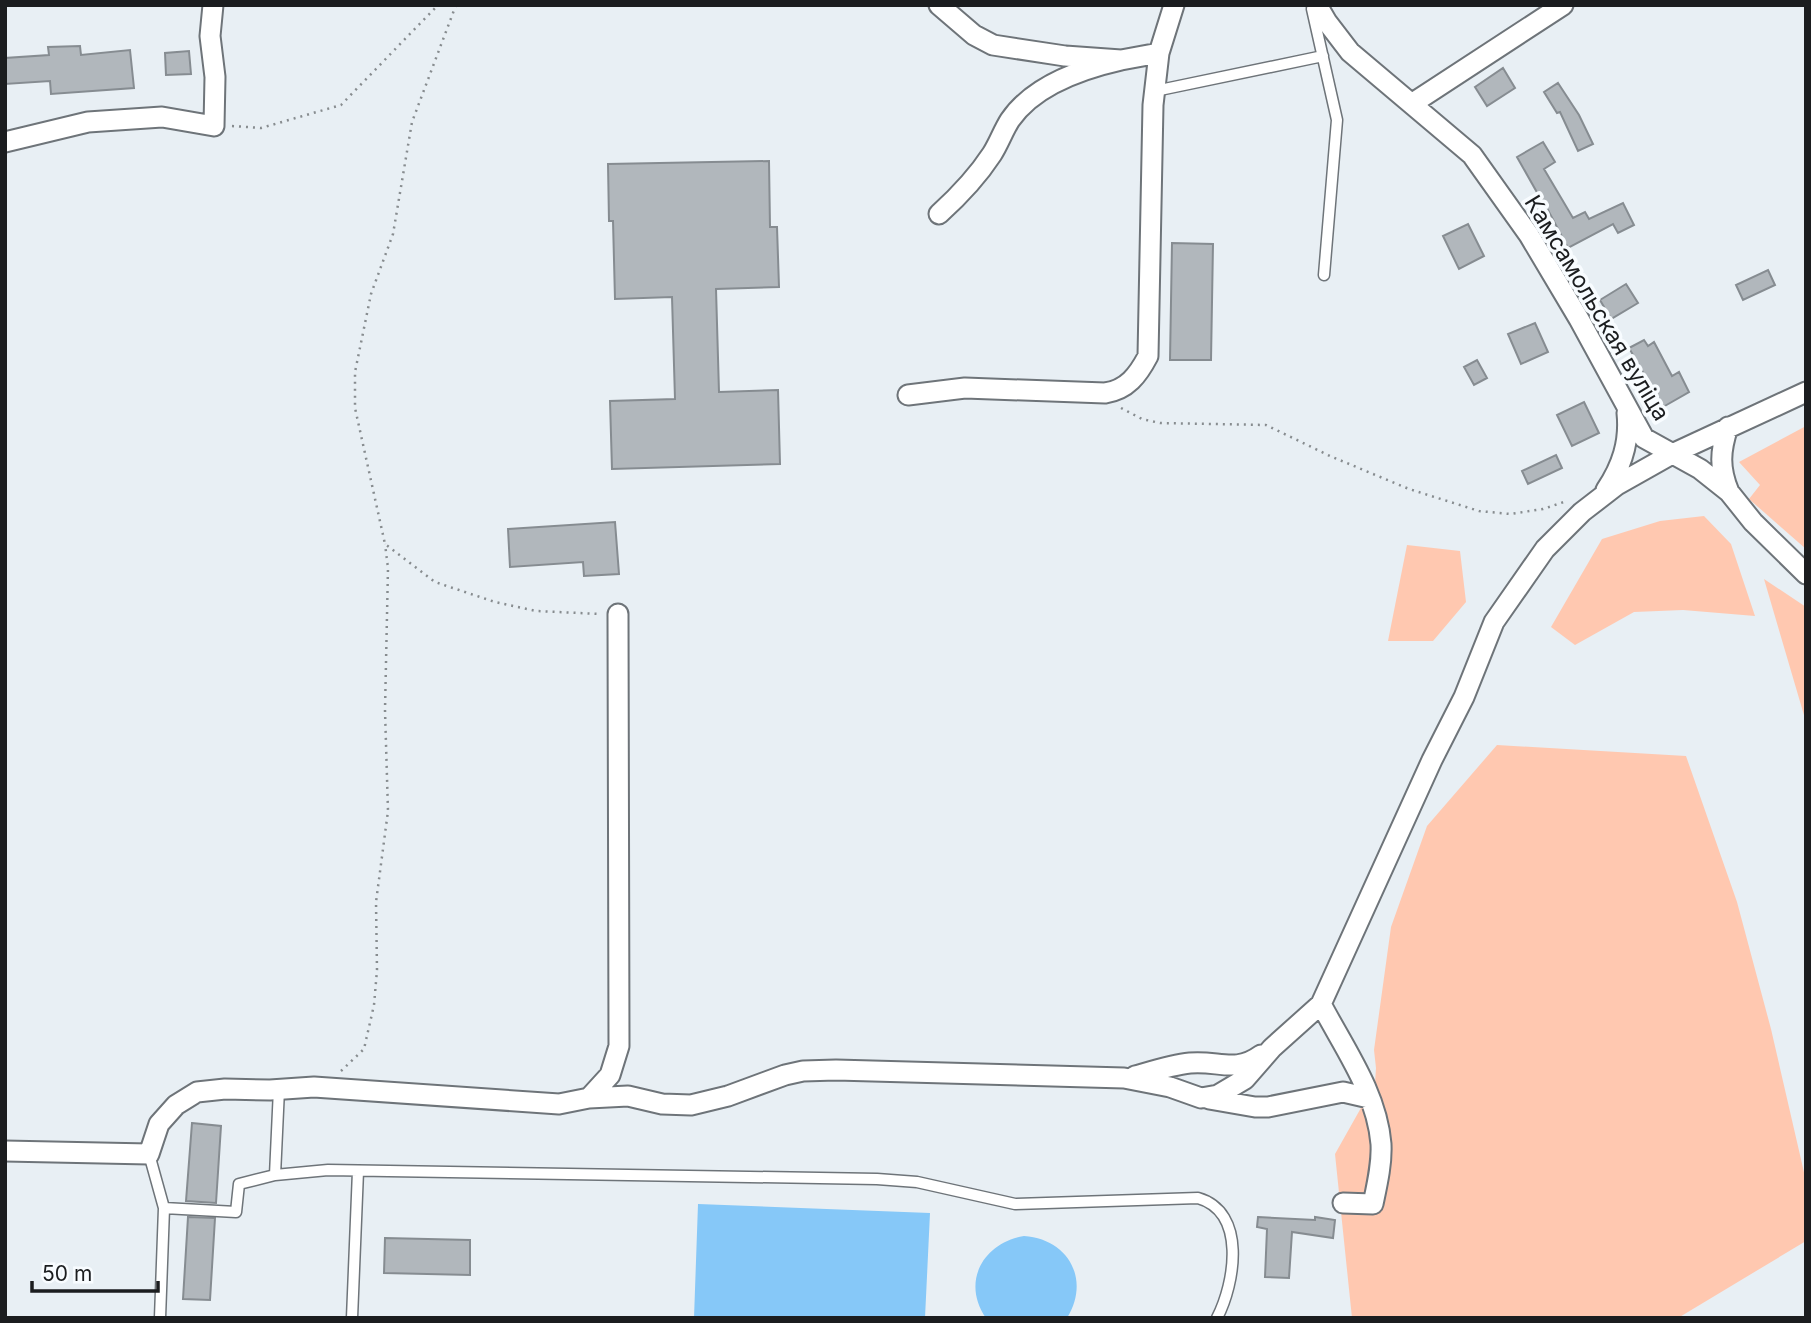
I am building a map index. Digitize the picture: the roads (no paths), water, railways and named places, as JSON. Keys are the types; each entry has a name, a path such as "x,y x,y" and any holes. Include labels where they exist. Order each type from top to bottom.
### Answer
{"street":[{"path":"5,142 88,122 125,119 162,117 214,126 215,76 210,36 212,5"},
{"path":"939,5 966,29 993,45 1065,56 1121,60"},
{"path":"908,395 965,388 1105,393 1121,389 1138,374 1148,356 1154,92 1159,52 1174,5"},
{"name":"Камсамольская вуліца","path":"1317,5 1326,22 1350,52 1472,155 1529,235 1579,319 1644,438 1700,469 1729,492"},
{"path":"1413,103 1563,5"},
{"path":"939,214 971,184 994,151 1010,120 1022,107 1061,80 1093,66 1159,52"},
{"path":"1201,1098 1228,1091 1245,1079 1272,1048 1321,1003 1432,760 1464,697 1494,622 1553,540 1604,494 1672,454 1806,392"},
{"path":"1604,494 1624,454 1629,429 1627,408"},
{"path":"1728,427 1721,463 1729,492 1753,522 1806,574"},
{"path":"589,1098 610,1075 619,1046 618,614"},
{"path":"1321,1003 1360,1075 1375,1113 1381,1145 1373,1204 1343,1203"},
{"path":"1124,1078 1195,1062 1234,1067 1252,1062 1272,1048"},
{"path":"5,1151 149,1154 159,1124 176,1105 197,1092 225,1089 314,1087 559,1104 589,1098 628,1096 662,1104 691,1105 728,1096 785,1075 803,1071 836,1070 1124,1078 1170,1087 1201,1098 1268,1107 1343,1093 1369,1098"}],"lane":[{"path":"1311,5 1337,120 1324,275"},
{"path":"1154,92 1322,56"},
{"path":"275,1175 279,1089"},
{"path":"149,1154 164,1208 160,1318"},
{"path":"164,1208 236,1212 239,1184 275,1175 328,1170 877,1179 916,1182 1015,1205 1199,1198 1209,1201 1217,1208 1232,1237 1230,1280 1217,1318"},
{"path":"352,1318 358,1171"}],"water":[{"path":"698,1204 930,1213 925,1318 694,1318"},
{"path":"1024,1236 1053,1245 1071,1264 1077,1289 1067,1318 986,1318 976,1291 980,1266 997,1247"}]}
